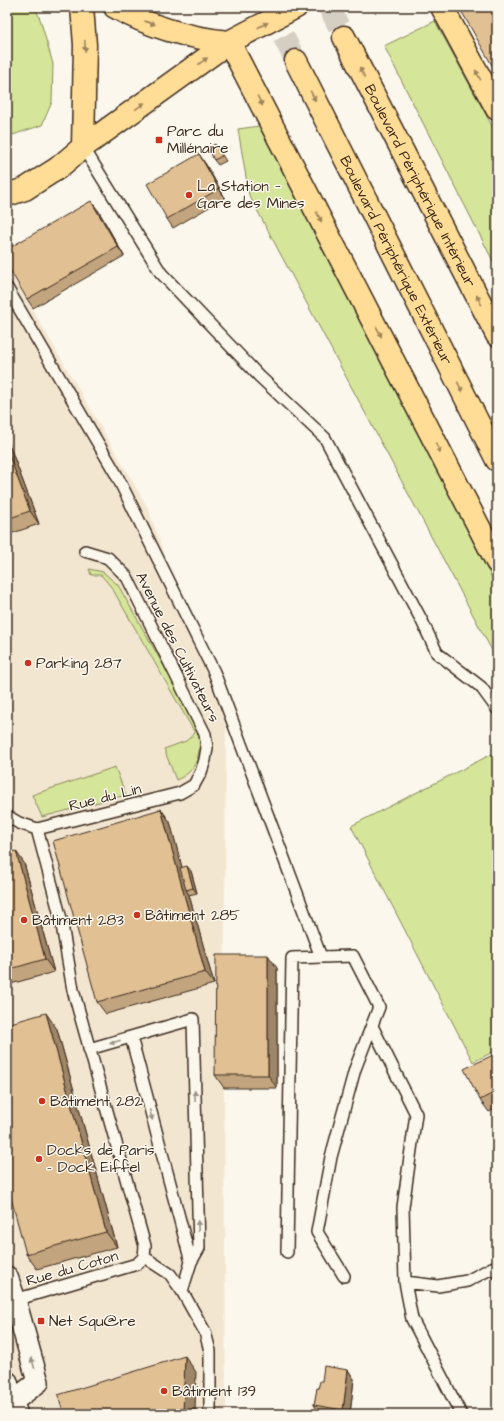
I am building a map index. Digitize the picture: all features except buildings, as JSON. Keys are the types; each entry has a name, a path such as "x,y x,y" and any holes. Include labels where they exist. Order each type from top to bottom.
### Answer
{"main road":[{"path":"82,7 85,45 83,147"},
{"path":"115,7 134,18 182,34 204,39 229,42"},
{"path":"7,195 25,189 58,168 83,147 229,42 296,7"},
{"path":"442,7 497,109"},
{"name":"Boulevard Périphérique Intérieur","path":"344,37 497,335"},
{"path":"229,42 497,562"},
{"name":"Boulevard Périphérique Extérieur","path":"296,61 497,460"}],"street":[{"path":"7,1277 38,1382 14,1408"},
{"path":"7,1382 14,1408"}],"lane":[{"path":"83,147 161,273 259,376 325,438 422,621 437,653 481,687 497,709"},
{"path":"7,288 119,480 214,672 321,957"},
{"name":"Avenue des Cultivateurs","path":"86,551 108,558 127,577 205,734 207,748 201,772 194,785 180,793"},
{"name":"Rue du Lin","path":"37,830 180,793"},
{"path":"7,816 19,823 37,830 61,919 73,990 145,1246 140,1260 170,1274 182,1291 205,1332 210,1351 210,1414"},
{"path":"287,1252 292,958 353,956 379,1008 355,1069 331,1157 317,1232 344,1276"},
{"path":"90,1049 193,1019 199,1248 191,1262 182,1291"},
{"path":"372,1026 416,1114 403,1207 405,1282 412,1319 461,1414"},
{"path":"130,1037 191,1262"},
{"name":"Rue du Coton","path":"15,1300 140,1260"},
{"path":"405,1282 438,1286 467,1282 494,1267 497,1273"}],"shaded area":[{"path":"7,266 148,508 206,672 226,723 224,1088 226,1414 7,1414"}],"green space":[{"path":"7,7 35,7 53,64 52,102 42,125 7,137"},
{"path":"435,21 497,135 497,269 384,46"},
{"path":"259,126 497,588 497,660 249,195 238,129"},
{"path":"89,569 103,572 118,585 200,730 197,760 189,772 176,780 164,749 186,741 195,733 112,588 101,575 91,575"},
{"path":"492,754 497,764 497,1050 473,1062 351,826"},
{"path":"115,767 126,795 42,817 32,795"}],"tunnel":[{"path":"268,7 296,61"},
{"path":"329,7 344,37"}],"place":[{"name":"Parc du Millénaire","path":"159,140"},
{"name":"La Station — Gare des Mines","path":"189,195"},
{"name":"Parking 287","path":"28,663"},
{"name":"Bâtiment 285","path":"137,915"},
{"name":"Bâtiment 283","path":"24,920"},
{"name":"Bâtiment 282","path":"42,1101"},
{"name":"Docks de Paris - Dock Eiffel","path":"39,1159"},
{"name":"Net Squ@re","path":"41,1321"},
{"name":"Bâtiment 139","path":"164,1391"}]}
